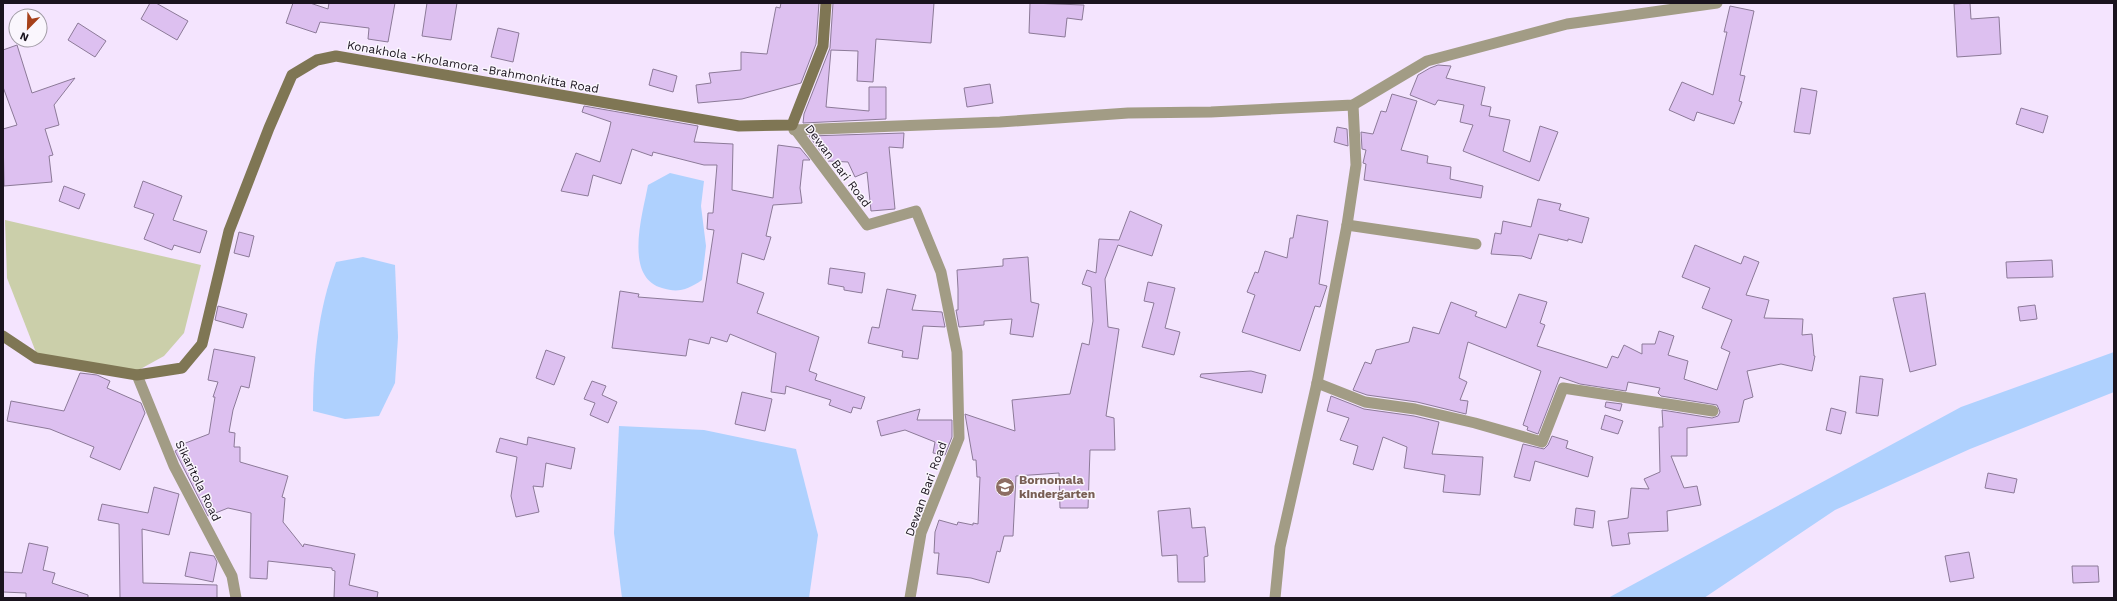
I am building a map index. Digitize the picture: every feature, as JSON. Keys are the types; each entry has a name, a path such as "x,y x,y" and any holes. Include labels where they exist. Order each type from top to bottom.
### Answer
{"main road":[{"path":"793,127 823,46 826,3"},
{"name":"Konakhola -Kholamora -Brahmonkitta Road","path":"137,375 182,368 202,344 228,231 269,128 292,75 317,60 336,56 739,126 793,127"},
{"path":"3,336 36,358 137,375"}],"street":[{"path":"793,127 1000,122 1128,113 1211,112 1353,106 1427,61 1567,24 1717,3"},
{"path":"1275,598 1280,547 1317,383 1347,225 1356,165 1353,106"},
{"name":"Dewan Bari Road","path":"793,127 867,226 916,212 941,272 957,352 959,438 921,533 910,598"},
{"path":"1347,225 1476,244"},
{"name":"Sikaritola Road","path":"137,375 174,466 232,576 236,598"},
{"path":"1317,383 1365,402 1422,410 1542,442 1563,388 1713,411"}],"green space":[{"path":"5,220 201,265 184,333 164,356 135,372 37,355 7,278"}],"water":[{"path":"670,173 704,181 701,206 706,246 702,280 682,290 668,290 650,282 643,271 639,258 638,243 648,185"},
{"path":"363,257 395,265 398,337 395,383 379,416 345,419 313,411 314,373 318,336 325,298 336,262"},
{"path":"2114,352 2114,392 1970,449 1835,510 1704,598 1608,598 1961,407"},
{"path":"619,426 704,430 796,449 818,535 809,598 622,598 614,533"}],"building":[{"path":"150,3 156,3 188,21 177,40 141,19"},
{"path":"293,3 310,3 328,9 329,3 395,3 388,42 368,39 369,28 320,22 316,33 286,23"},
{"path":"427,3 457,3 451,40 422,36"},
{"path":"781,3 819,3 816,44 801,83 742,99 698,103 696,85 711,83 709,73 741,70 741,52 767,54 776,7 780,8"},
{"path":"833,3 934,3 931,43 876,39 873,82 857,81 858,51 831,50 826,107 869,111 869,87 886,87 886,119 803,123 804,114 830,48"},
{"path":"1030,3 1084,5 1082,20 1067,18 1065,37 1029,33"},
{"path":"1970,3 1971,19 1999,17 2001,54 1957,57 1954,4"},
{"path":"1730,6 1754,11 1740,75 1745,76 1739,101 1742,102 1734,124 1697,112 1694,121 1669,110 1682,82 1713,95 1727,32 1724,32"},
{"path":"78,23 106,41 95,57 68,40"},
{"path":"498,28 519,33 513,62 491,57"},
{"path":"9,48 18,48 32,93 75,78 54,105 59,125 45,129 53,155 49,156 52,182 4,186 3,129 17,125 3,87 3,50"},
{"path":"1438,65 1451,66 1446,78 1485,87 1481,105 1491,107 1489,116 1510,120 1503,151 1530,162 1540,126 1558,132 1539,181 1463,151 1473,125 1460,122 1464,105 1438,100 1435,105 1410,95 1418,75"},
{"path":"653,69 677,76 673,92 649,85"},
{"path":"990,84 993,103 967,107 964,88"},
{"path":"1801,88 1817,91 1810,134 1794,132"},
{"path":"1392,94 1417,101 1401,150 1428,156 1427,163 1451,167 1450,179 1483,186 1481,198 1364,180 1366,164 1363,163 1366,150 1362,149 1361,132 1373,134 1381,111 1386,112"},
{"path":"584,106 698,126 694,142 733,144 732,190 773,198 778,145 800,148 810,160 803,160 800,188 802,203 773,205 766,236 771,237 764,260 742,253 737,283 764,293 757,313 819,337 809,371 817,374 815,380 865,397 861,409 853,407 851,413 829,405 831,400 786,386 785,394 771,392 776,353 730,334 727,342 711,337 709,344 689,339 686,356 612,348 620,291 639,294 638,297 703,302 714,230 707,229 708,213 713,213 717,165 704,165 653,152 652,156 632,149 621,184 593,175 588,196 561,191 576,153 600,162 609,131 611,122 582,112"},
{"path":"2021,108 2048,116 2043,133 2016,124"},
{"path":"1337,127 1347,129 1348,146 1334,142"},
{"path":"904,133 903,148 889,147 895,209 871,211 867,172 855,177 848,162 828,161 809,136"},
{"path":"143,181 182,196 173,220 207,231 200,253 174,245 172,250 144,239 154,214 134,207"},
{"path":"64,186 85,194 79,209 59,201"},
{"path":"1538,199 1561,204 1559,210 1589,218 1582,243 1539,234 1531,259 1522,256 1491,254 1495,233 1501,234 1503,221 1531,227"},
{"path":"1130,211 1162,225 1152,256 1118,245 1105,279 1108,327 1119,329 1106,416 1114,418 1115,450 1090,450 1088,508 1060,508 1059,473 1016,476 1013,536 1004,536 1000,552 997,551 989,583 971,578 937,574 939,553 934,553 935,532 939,520 957,525 958,522 973,525 973,523 978,524 980,477 977,477 976,460 973,460 965,414 1015,431 1012,400 1070,394 1082,343 1089,345 1093,321 1091,287 1082,284 1087,270 1096,273 1099,239 1119,240"},
{"path":"1297,215 1328,221 1319,284 1327,286 1320,307 1315,306 1300,351 1242,332 1255,295 1247,292 1255,272 1258,273 1265,251 1287,258 1290,238 1293,238"},
{"path":"239,232 254,236 249,257 234,253"},
{"path":"1695,245 1741,264 1744,256 1759,262 1746,295 1769,300 1764,318 1803,319 1802,335 1812,334 1815,356 1812,371 1781,364 1747,371 1753,397 1744,400 1739,422 1687,428 1687,456 1671,456 1684,488 1697,486 1701,505 1667,511 1668,531 1628,533 1630,544 1612,546 1608,521 1628,518 1631,488 1649,489 1644,479 1660,472 1659,427 1663,427 1662,410 1712,418 1718,416 1720,412 1717,405 1661,396 1658,393 1660,388 1628,382 1626,391 1580,384 1560,377 1538,434 1527,430 1528,427 1523,425 1541,371 1468,342 1459,378 1467,382 1460,400 1468,401 1466,414 1417,402 1367,395 1353,390 1365,362 1371,364 1376,350 1409,342 1413,327 1439,334 1451,302 1477,312 1475,316 1506,328 1519,294 1547,302 1540,323 1545,325 1537,346 1607,368 1612,356 1618,358 1624,345 1642,354 1642,344 1655,344 1659,331 1674,336 1668,355 1688,361 1684,379 1717,390 1730,352 1721,348 1732,320 1702,308 1710,288 1682,277"},
{"path":"1028,257 1031,302 1039,304 1033,337 1010,334 1012,319 984,321 984,325 959,327 956,310 958,310 957,270 1003,266 1003,259"},
{"path":"2052,260 2053,277 2007,278 2006,262"},
{"path":"830,268 865,273 862,293 844,290 844,287 828,284"},
{"path":"1148,282 1175,288 1165,328 1180,332 1174,355 1142,347 1154,303 1144,301"},
{"path":"887,289 916,295 912,310 942,312 945,327 923,326 918,359 902,357 903,351 868,343 872,327 879,328"},
{"path":"1925,293 1936,365 1910,372 1893,298"},
{"path":"2035,305 2037,319 2020,321 2018,307"},
{"path":"218,306 247,314 243,328 215,320"},
{"path":"214,349 255,357 249,388 241,386 233,410 229,432 235,433 234,447 240,447 240,462 288,476 282,497 285,498 283,522 303,547 304,544 355,554 349,585 378,592 377,598 334,598 335,571 332,570 332,568 268,561 267,579 250,578 251,513 228,508 208,516 175,451 184,446 183,444 209,434 215,397 213,397 218,382 208,380"},
{"path":"546,350 565,357 554,385 536,378"},
{"path":"1251,371 1266,375 1262,393 1200,377 1201,374"},
{"path":"80,373 97,375 110,381 107,388 141,403 145,413 120,470 90,457 94,447 50,429 7,421 11,401 64,411"},
{"path":"1860,376 1883,379 1878,416 1856,413"},
{"path":"592,381 606,386 602,395 617,402 608,423 590,415 595,403 584,399"},
{"path":"742,392 772,399 765,431 735,424"},
{"path":"1331,396 1364,409 1414,416 1439,422 1432,454 1483,457 1480,495 1443,492 1445,475 1404,468 1407,447 1383,437 1373,470 1353,464 1358,446 1340,440 1349,418 1327,411"},
{"path":"1606,402 1622,404 1620,411 1605,407"},
{"path":"1831,408 1846,412 1841,434 1826,430"},
{"path":"920,409 917,420 952,420 952,437 945,455 933,453 935,442 905,430 881,436 877,421"},
{"path":"1605,415 1623,421 1618,434 1601,429"},
{"path":"1552,436 1568,441 1566,448 1593,457 1588,477 1535,461 1530,481 1514,477 1523,444 1544,449 1548,445"},
{"path":"528,437 575,448 571,469 546,463 543,487 533,486 539,512 516,517 511,496 517,457 496,452 500,438 527,445"},
{"path":"1988,473 2017,479 2014,493 1985,488"},
{"path":"154,487 179,494 169,535 142,529 143,583 217,585 217,598 120,598 119,524 98,520 102,504 148,513"},
{"path":"1190,508 1192,528 1205,527 1208,556 1204,557 1205,582 1178,582 1177,555 1162,556 1158,511"},
{"path":"1576,508 1595,511 1593,528 1574,525"},
{"path":"29,543 48,547 43,570 55,573 52,583 88,595 88,598 26,598 26,593 3,592 3,572 22,573"},
{"path":"190,552 214,556 217,562 213,582 185,576"},
{"path":"1969,552 1974,578 1950,582 1945,556"},
{"path":"2072,566 2098,566 2099,582 2073,583"}],"place":[{"name":"Bornomala kindergarten","path":"1005,487"}]}
